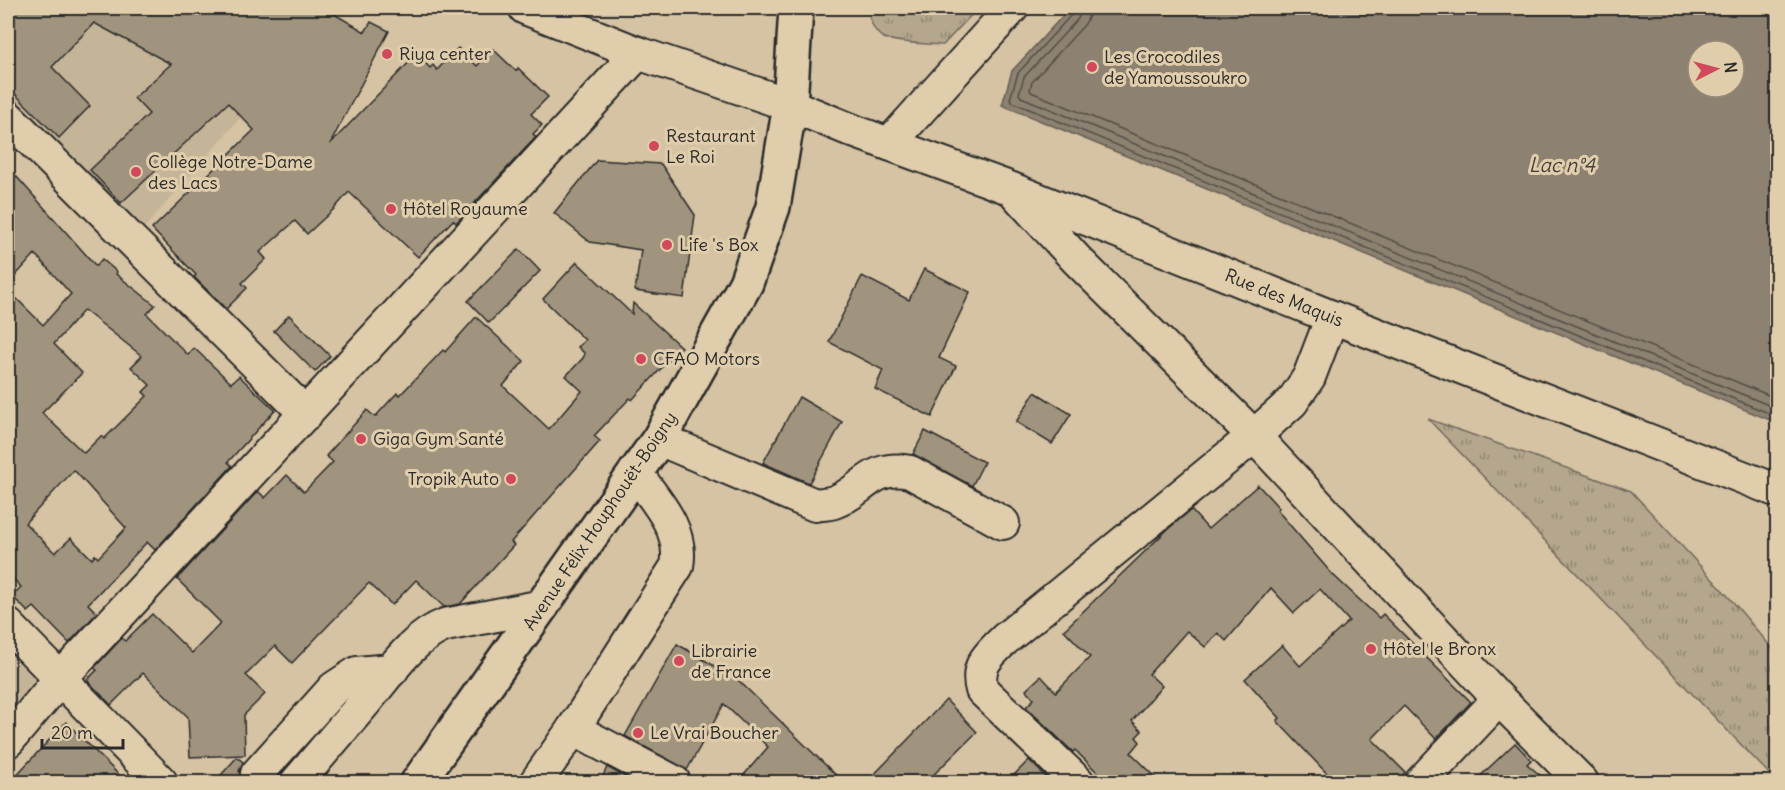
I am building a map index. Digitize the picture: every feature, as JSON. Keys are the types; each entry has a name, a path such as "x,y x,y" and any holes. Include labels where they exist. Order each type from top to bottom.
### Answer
{"highway":[{"name":"Avenue Félix Houphouët-Boigny","path":"418,783 659,440 746,283 773,207 790,105 796,8"}],"street":[{"name":"Rue des Maquis","path":"525,8 638,53 790,105 1012,189 1778,491"},
{"path":"889,144 1012,8"},
{"path":"8,741 60,679 638,53"},
{"path":"8,117 306,414"},
{"path":"1012,189 1077,260 1254,435 1499,699 1582,783"},
{"path":"1074,781 982,690 979,678 984,660 1005,639 1292,402 1309,377 1332,317"},
{"path":"659,440 815,506 835,502 885,471 899,470 910,472 1004,523"},
{"path":"536,783 677,566 680,554 673,526 635,472"},
{"path":"297,783 419,640 432,630 446,625 543,606"},
{"path":"8,625 161,783"},
{"path":"257,774 334,688 357,673 393,670"},
{"path":"1421,783 1499,699"},
{"path":"573,729 674,783"}],"shaded area":[{"name":"Collège Notre-Dame des Lacs","path":"8,8 333,8 140,233 8,99"},
{"path":"8,625 60,679 8,738"}],"green space":[{"path":"868,8 978,8 943,45 902,42 882,37 874,28"},
{"path":"1428,419 1631,491 1727,595 1777,654 1777,782"}],"water":[{"name":"Lac n°4","path":"1070,8 1777,8 1777,423 1002,105 1012,71"}],"building":[{"path":"8,8 324,8 365,32 371,22 389,31 330,144 417,54 430,68 433,65 437,70 458,48 477,66 493,49 516,71 518,68 548,97 531,114 542,125 533,134 536,137 456,223 453,220 418,257 349,192 307,234 295,221 260,252 266,259 242,283 247,288 226,309 152,229 254,130 228,103 121,203 90,170 149,114 134,98 171,64 94,23 52,67 90,106 59,138 8,87"},
{"path":"597,160 661,164 695,215 684,298 635,291 641,250 590,242 554,213"},
{"path":"8,167 96,266 102,259 117,272 116,274 155,305 147,314 188,355 194,348 231,383 239,376 275,410 228,462 232,466 155,550 147,542 88,604 97,613 69,643 34,607 28,612 12,596 21,587 8,573 8,290 43,325 71,294 35,254 8,284","holes":["84,310 142,356 131,367 150,385 143,392 147,396 104,439 101,436 84,453 42,413 82,373 54,344","74,470 126,528 98,558 95,555 92,559 71,538 55,553 25,523"]},
{"path":"519,249 540,271 489,323 468,301"},
{"path":"577,262 632,314 633,303 681,347 632,400 630,398 594,436 600,441 511,542 514,545 460,604 444,607 416,580 392,605 369,583 292,663 275,646 246,675 265,694 244,715 245,755 190,757 188,717 143,673 111,705 87,680 97,670 94,668 122,638 125,641 152,614 192,653 221,623 177,579 258,491 265,498 287,475 304,492 333,462 326,456 367,410 375,417 397,393 400,395 443,350 445,352 476,317 524,361 503,386 549,429 582,391 566,376 583,358 585,354 578,347 585,340 543,299"},
{"path":"924,269 970,292 939,358 956,366 932,417 875,389 883,370 829,342 862,276 909,300"},
{"path":"289,315 330,356 315,372 274,331"},
{"path":"1035,392 1071,414 1052,444 1016,422"},
{"path":"799,397 842,422 809,483 763,463"},
{"path":"925,431 984,462 972,486 913,454"},
{"path":"1258,485 1332,574 1379,618 1383,614 1471,702 1436,739 1404,706 1372,739 1405,772 1395,783 1336,783 1277,721 1280,718 1245,679 1282,645 1300,666 1349,621 1320,589 1294,613 1271,588 1226,641 1218,633 1205,647 1187,631 1149,674 1162,686 1132,721 1142,731 1136,737 1140,742 1131,753 1162,783 1108,783 1026,707 1034,699 1026,690 1041,676 1056,692 1090,657 1064,630 1168,529 1191,510 1208,529"},
{"path":"677,644 737,679 844,783 737,783 768,747 724,704 687,770 625,736"},
{"path":"946,700 977,732 925,783 866,783"},
{"path":"66,722 127,783 9,783"},
{"path":"1515,743 1531,760 1527,764 1549,783 1473,783"},
{"path":"237,757 243,762 239,771 242,783 214,783"},
{"path":"1029,760 1047,778 1043,783 1006,783"},
{"path":"607,767 636,783 600,783"}],"place":[{"name":"Riya center","path":"387,54"},
{"name":"Les Crocodiles de Yamoussoukro","path":"1092,67"},
{"name":"Restaurant Le Roi","path":"654,146"},
{"name":"Collège Notre-Dame des Lacs","path":"136,172"},
{"name":"Hôtel Royaume","path":"391,209"},
{"name":"Life 's Box","path":"667,245"},
{"name":"CFAO Motors","path":"641,359"},
{"name":"Giga Gym Santé","path":"361,439"},
{"name":"Tropik Auto","path":"511,479"},
{"name":"Hôtel le Bronx","path":"1371,649"},
{"name":"Librairie de France","path":"679,661"},
{"name":"Le Vrai Boucher","path":"638,733"}]}
